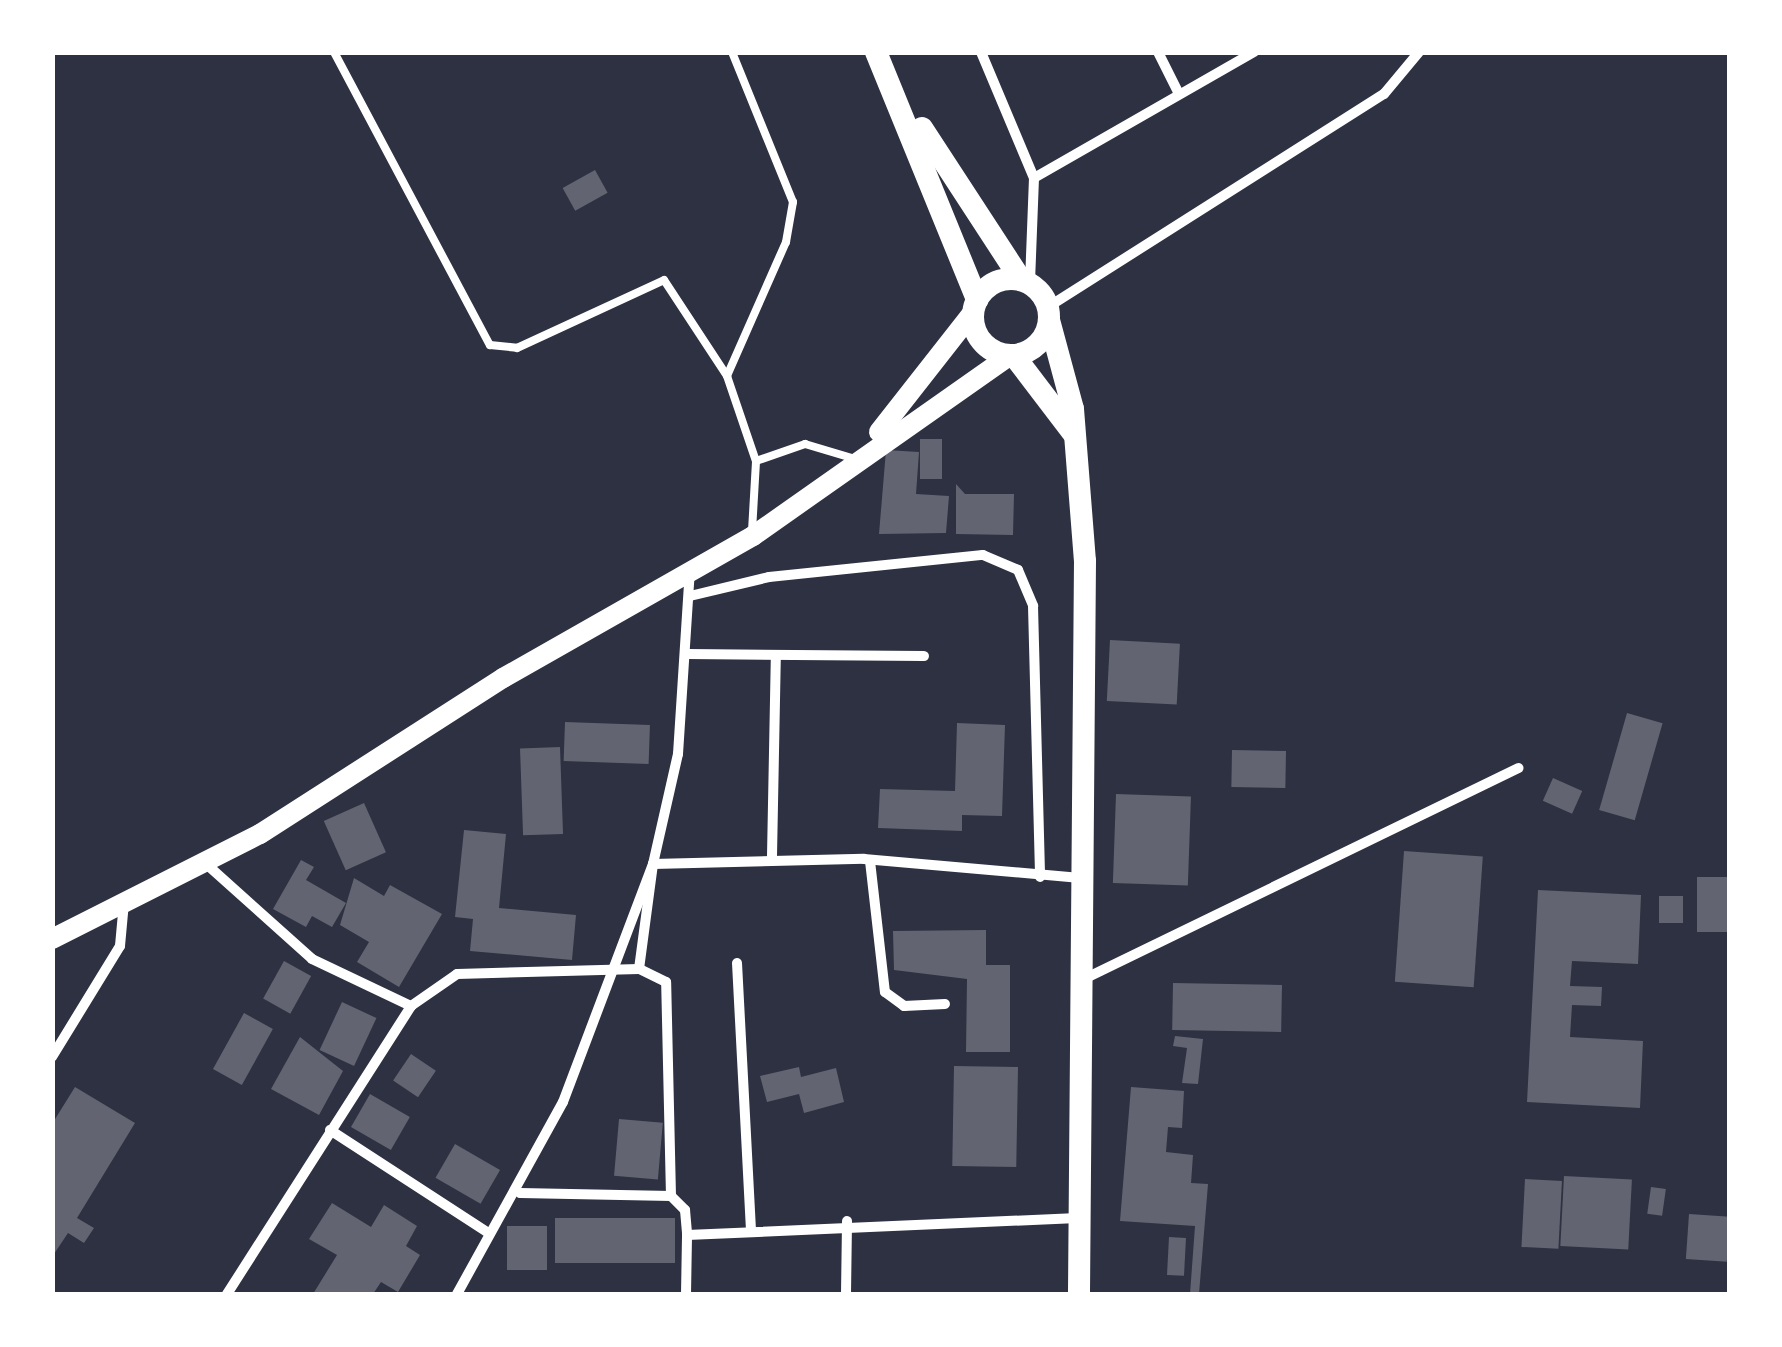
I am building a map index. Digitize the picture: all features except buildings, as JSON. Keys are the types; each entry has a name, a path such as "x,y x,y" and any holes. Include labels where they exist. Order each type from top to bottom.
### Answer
{"main road":[{"path":"876,52 905,105 1049,314 1076,439 1088,878 1079,1294"},
{"path":"905,105 975,306 982,343 1012,356 1076,439"},
{"path":"858,454 990,285 1026,282"},
{"path":"52,939 199,858 260,834 690,566 753,536 858,454 1012,356 1037,345 1049,314"}],"street":[{"path":"981,52 1034,178 1026,282"},
{"path":"1158,52 1179,94"},
{"path":"1034,178 1254,52"},
{"path":"1049,314 1348,119 1420,52"},
{"path":"690,596 769,577 983,555 1018,570 1033,606 1040,877"},
{"path":"639,969 688,654 690,566"},
{"path":"688,654 924,656"},
{"path":"772,856 776,656"},
{"path":"1084,979 1519,768"},
{"path":"653,864 772,856 1088,878"},
{"path":"199,858 312,959 411,1006"},
{"path":"870,862 885,992 904,1006 945,1004"},
{"path":"457,1294 487,1232 520,1194 653,864"},
{"path":"52,1057 120,946 124,902"},
{"path":"738,962 751,1228"},
{"path":"228,1294 411,1006 457,974 639,969 666,982 672,1196 685,1210 686,1294"},
{"path":"330,1130 487,1232"},
{"path":"520,1194 672,1196"},
{"path":"687,1235 847,1221 1079,1218"},
{"path":"846,1294 847,1221"}],"lane":[{"path":"334,52 490,345 518,348 664,280 726,376 756,461 753,536"},
{"path":"726,376 786,242 793,202 732,52"},
{"path":"756,461 806,444 858,454"},
{"path":"52,1043 67,1034"}]}
